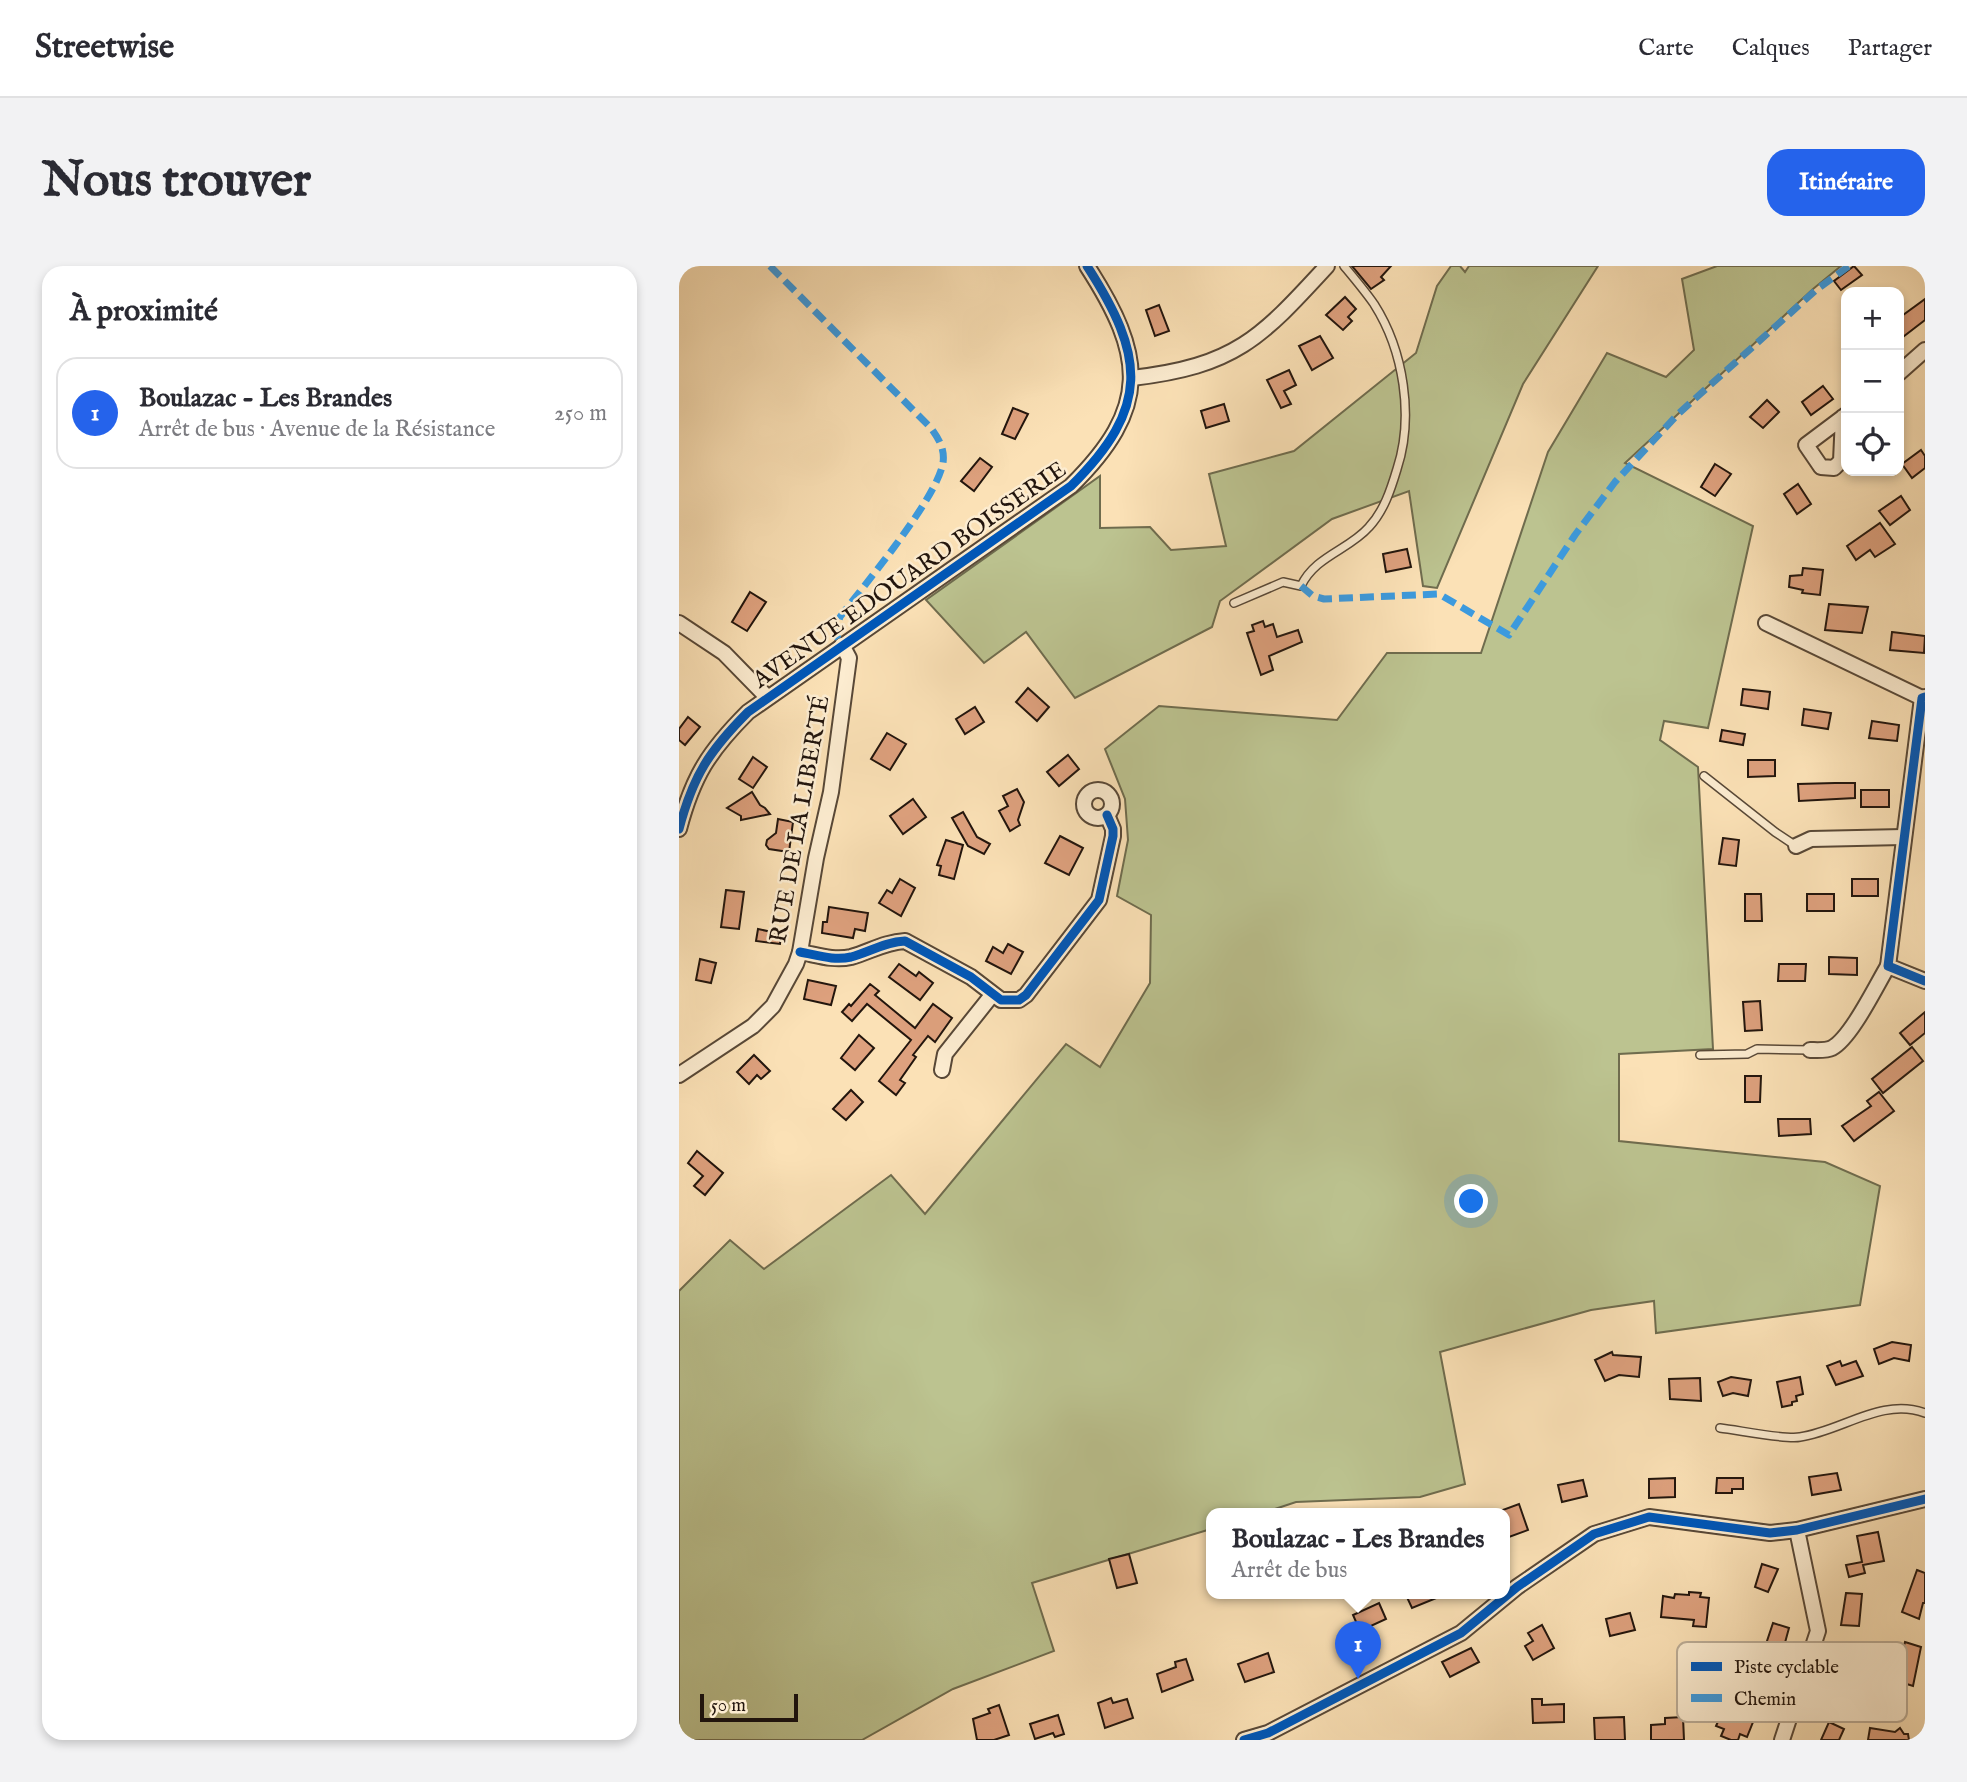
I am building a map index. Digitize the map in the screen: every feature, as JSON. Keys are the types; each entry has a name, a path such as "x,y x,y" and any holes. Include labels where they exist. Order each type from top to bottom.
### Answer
{"street":[{"name":"AVENUE EDOUARD BOISSERIE","path":"679,829 684,792 724,736 748,712 1070,486 1093,464 1110,442 1130,395 1132,378 1125,338 1117,316 1087,266"},
{"path":"1132,378 1174,373 1215,361 1239,349 1289,308 1327,266"},
{"path":"1904,369 1925,350"},
{"path":"679,623 724,653 767,697"},
{"path":"1766,623 1923,698 1888,966 1849,1031 1830,1049 1810,1050"},
{"name":"RUE DE LA LIBERTÉ","path":"679,1075 753,1026 773,1006 796,964 831,792 849,658 842,645"},
{"path":"800,952 836,958 849,957 905,940 971,977 992,995 1010,1002 1019,1000 1026,995 1099,900 1113,829 1107,816"},
{"path":"1796,846 1811,839 1903,837"},
{"path":"1888,966 1925,981"},
{"path":"942,1070 945,1054 992,995"},
{"path":"1510,1593 1594,1534 1649,1517 1770,1533 1797,1530 1925,1499"},
{"path":"1797,1530 1818,1631 1814,1642"},
{"path":"1244,1740 1268,1732 1461,1633 1502,1599"},
{"path":"1782,1740 1788,1722"}],"lane":[{"path":"1234,603 1283,582 1301,586 1319,562 1369,528 1391,491 1403,451 1405,394 1392,342 1374,305 1344,266"},
{"path":"1704,776 1796,846"},
{"path":"1700,1055 1747,1054 1757,1049 1810,1050"},
{"path":"1720,1428 1799,1438 1881,1410 1913,1409 1925,1413"}],"green space":[{"path":"1451,266 1460,266 1465,272 1469,266 1598,266 1523,384 1437,588 1423,586 1409,491 1332,519 1220,601 1212,627 1075,698 1026,632 984,663 926,600 1100,476 1100,528 1150,527 1171,550 1226,546 1209,474 1294,451 1416,353 1437,286"},
{"path":"1717,266 1841,266 1625,463 1753,526 1708,728 1664,721 1660,740 1698,767 1713,1049 1619,1054 1619,1141 1825,1162 1880,1186 1860,1305 1656,1333 1654,1301 1591,1310 1440,1352 1465,1484 1420,1497 1296,1502 1278,1508 1206,1508 1206,1531 1032,1583 1054,1651 953,1689 862,1740 691,1740 679,1735 679,1291 730,1240 764,1269 891,1175 925,1214 1066,1044 1100,1067 1150,983 1151,915 1117,896 1128,840 1125,799 1105,749 1159,706 1337,720 1387,653 1481,653 1548,452 1607,353 1666,377 1694,350 1682,279"}],"building":[{"path":"1352,266 1391,266 1381,277 1384,280 1371,289"},
{"path":"1854,266 1862,275 1841,287 1841,290 1834,281"},
{"path":"1345,297 1356,309 1348,317 1352,321 1343,330 1326,315"},
{"path":"1925,299 1925,320 1904,336 1904,314"},
{"path":"1159,305 1169,331 1155,336 1146,310"},
{"path":"1320,336 1333,358 1312,370 1299,346"},
{"path":"1289,370 1296,385 1284,391 1291,404 1281,408 1267,380"},
{"path":"1823,386 1833,399 1811,415 1802,402"},
{"path":"1767,400 1779,412 1763,428 1750,417"},
{"path":"1224,404 1229,421 1206,428 1201,411"},
{"path":"1013,408 1028,414 1015,439 1002,434"},
{"path":"1921,450 1925,456 1925,468 1912,478 1904,463"},
{"path":"980,458 992,467 974,491 961,481"},
{"path":"1715,464 1731,474 1715,496 1701,487"},
{"path":"1798,484 1811,504 1797,514 1784,494"},
{"path":"1901,496 1910,510 1890,525 1879,511"},
{"path":"1880,523 1895,544 1875,557 1870,550 1856,560 1847,546"},
{"path":"1407,549 1411,567 1386,572 1383,554"},
{"path":"1803,568 1823,570 1820,595 1802,593 1803,590 1789,587 1790,576 1802,575"},
{"path":"750,592 766,602 747,631 732,622"},
{"path":"1829,604 1868,607 1862,633 1825,630"},
{"path":"1263,621 1265,627 1273,624 1277,637 1298,630 1302,642 1269,656 1273,670 1261,675 1247,633 1254,631 1252,625"},
{"path":"1892,632 1925,636 1924,653 1890,650"},
{"path":"1028,688 1049,707 1037,721 1016,702"},
{"path":"1743,689 1770,692 1768,709 1741,705"},
{"path":"975,707 984,722 965,734 956,719"},
{"path":"1804,709 1831,713 1828,729 1802,725"},
{"path":"688,717 700,727 685,745 679,740 679,729"},
{"path":"1872,721 1899,725 1897,741 1869,738"},
{"path":"1722,730 1745,734 1743,745 1720,741"},
{"path":"887,733 906,744 890,770 871,759"},
{"path":"1068,755 1079,769 1059,786 1047,772"},
{"path":"753,757 767,767 753,788 739,779"},
{"path":"1748,760 1775,760 1775,776 1748,777"},
{"path":"1855,783 1855,798 1799,801 1798,784"},
{"path":"1017,789 1024,802 1018,820 1020,825 1010,831 999,811 1008,806 1003,796"},
{"path":"1861,790 1889,790 1889,807 1861,807"},
{"path":"752,792 770,814 741,820 741,816 727,808"},
{"path":"913,799 926,817 903,834 890,816"},
{"path":"963,812 977,837 990,844 984,854 968,846 952,818"},
{"path":"778,819 793,822 789,852 769,849 766,845 767,840 776,833"},
{"path":"1060,836 1083,848 1069,875 1045,863"},
{"path":"1723,838 1739,840 1736,866 1719,864"},
{"path":"946,840 963,845 954,879 939,875 941,866 937,865"},
{"path":"900,879 915,888 901,916 879,903 887,890 892,893"},
{"path":"1852,879 1878,879 1878,896 1852,896"},
{"path":"726,890 744,892 739,929 721,927"},
{"path":"1745,894 1761,894 1762,921 1745,921"},
{"path":"1807,894 1834,894 1834,911 1807,911"},
{"path":"829,907 868,913 865,931 855,929 853,938 822,933"},
{"path":"758,929 781,934 780,944 756,941"},
{"path":"1008,944 1023,952 1011,974 986,961 993,947 1003,953"},
{"path":"1829,957 1857,958 1857,975 1829,974"},
{"path":"700,959 716,963 711,983 696,980"},
{"path":"899,964 916,976 919,972 933,983 920,1000 889,977"},
{"path":"1779,964 1806,964 1805,981 1778,981"},
{"path":"808,980 836,986 831,1005 804,999"},
{"path":"870,984 879,991 875,995 915,1028 933,1004 952,1018 935,1042 928,1036 913,1055 916,1057 900,1080 905,1083 896,1095 879,1081 911,1040 867,1004 852,1021 842,1012 849,1004 851,1006"},
{"path":"1760,1001 1762,1030 1745,1031 1743,1002"},
{"path":"1925,1012 1925,1033 1910,1045 1900,1033"},
{"path":"859,1035 874,1048 855,1070 841,1058"},
{"path":"1912,1047 1923,1061 1883,1093 1872,1079"},
{"path":"754,1055 770,1071 761,1079 757,1075 749,1084 737,1072"},
{"path":"1745,1076 1761,1076 1760,1102 1745,1102"},
{"path":"851,1090 863,1102 846,1120 833,1109"},
{"path":"1879,1092 1894,1111 1854,1141 1842,1126 1871,1106 1867,1101"},
{"path":"1778,1119 1810,1119 1811,1134 1779,1136"},
{"path":"697,1151 723,1173 705,1195 694,1186 703,1176 688,1163"},
{"path":"1892,1342 1911,1345 1909,1361 1894,1358 1879,1364 1874,1349"},
{"path":"1612,1352 1613,1355 1641,1357 1639,1377 1619,1375 1605,1381 1595,1360"},
{"path":"1840,1361 1842,1366 1856,1361 1863,1376 1836,1385 1827,1366"},
{"path":"1731,1377 1751,1380 1748,1396 1733,1393 1723,1396 1718,1382"},
{"path":"1800,1377 1803,1394 1796,1396 1797,1401 1792,1402 1792,1405 1782,1407 1777,1382"},
{"path":"1700,1378 1701,1401 1670,1399 1669,1379"},
{"path":"1837,1473 1841,1490 1812,1495 1809,1477"},
{"path":"1675,1478 1675,1497 1649,1498 1649,1479"},
{"path":"1717,1478 1743,1478 1743,1489 1732,1489 1732,1493 1716,1493"},
{"path":"1583,1480 1587,1496 1562,1502 1558,1485"},
{"path":"1519,1504 1528,1530 1510,1537 1508,1508"},
{"path":"1878,1532 1884,1561 1863,1565 1865,1573 1849,1577 1846,1565 1862,1562 1857,1536"},
{"path":"1129,1554 1137,1583 1117,1588 1109,1559"},
{"path":"1762,1564 1778,1569 1768,1592 1755,1587"},
{"path":"1917,1570 1925,1573 1925,1603 1919,1619 1902,1612"},
{"path":"1689,1592 1701,1593 1700,1597 1709,1598 1706,1627 1693,1626 1694,1620 1661,1617 1663,1596 1674,1598 1675,1594 1689,1595"},
{"path":"1846,1593 1862,1594 1859,1626 1841,1625"},
{"path":"1408,1599 1434,1599 1412,1608"},
{"path":"1379,1603 1386,1619 1360,1631 1353,1615"},
{"path":"1630,1613 1635,1630 1610,1636 1606,1619"},
{"path":"1773,1623 1789,1628 1785,1642 1767,1642"},
{"path":"1542,1625 1554,1648 1533,1660 1525,1646 1533,1641 1528,1633"},
{"path":"1907,1643 1921,1647 1913,1686 1907,1684"},
{"path":"1471,1648 1479,1662 1450,1677 1442,1662"},
{"path":"1268,1653 1274,1672 1245,1682 1238,1664"},
{"path":"1186,1659 1193,1680 1162,1692 1157,1674 1176,1667 1175,1662"},
{"path":"1111,1698 1113,1703 1127,1699 1133,1718 1105,1728 1098,1703"},
{"path":"1532,1699 1542,1699 1542,1705 1564,1704 1564,1722 1533,1723"},
{"path":"999,1705 1009,1735 994,1740 977,1740 973,1719 990,1713 988,1709"},
{"path":"1058,1715 1064,1734 1055,1737 1053,1733 1035,1739 1030,1724"},
{"path":"1624,1717 1625,1740 1595,1740 1594,1718"},
{"path":"1677,1717 1677,1722 1683,1722 1684,1740 1651,1740 1651,1725 1665,1724 1665,1718"},
{"path":"1718,1722 1753,1722 1747,1737 1740,1734 1738,1740 1721,1736 1724,1729 1716,1726"},
{"path":"1829,1722 1844,1729 1839,1740 1821,1740"},
{"path":"1870,1728 1895,1732 1900,1728 1904,1734 1908,1734 1909,1740 1868,1740"}],"marked path":[{"path":"770,266 931,428 943,453 938,479 914,519 840,617 835,633 842,645"},
{"path":"1301,586 1313,596 1324,599 1439,594 1509,635 1575,535 1615,482 1678,414 1816,290 1849,266"}],"cycle path":[{"path":"679,829 690,794 704,765 748,712 1071,486 1097,458 1115,431 1127,405 1131,380 1129,354 1120,327 1087,266"},
{"path":"1925,697 1922,698 1888,966 1925,981"},
{"path":"800,952 845,958 905,941 971,977 1001,1000 1019,1000 1026,995 1099,900 1113,836 1107,815"},
{"path":"1510,1593 1594,1534 1649,1517 1770,1533 1797,1530 1925,1499"},
{"path":"1244,1740 1268,1733 1461,1633 1502,1599"}],"place":[{"name":"Boulazac - Les Brandes","path":"1358,1679"}]}
